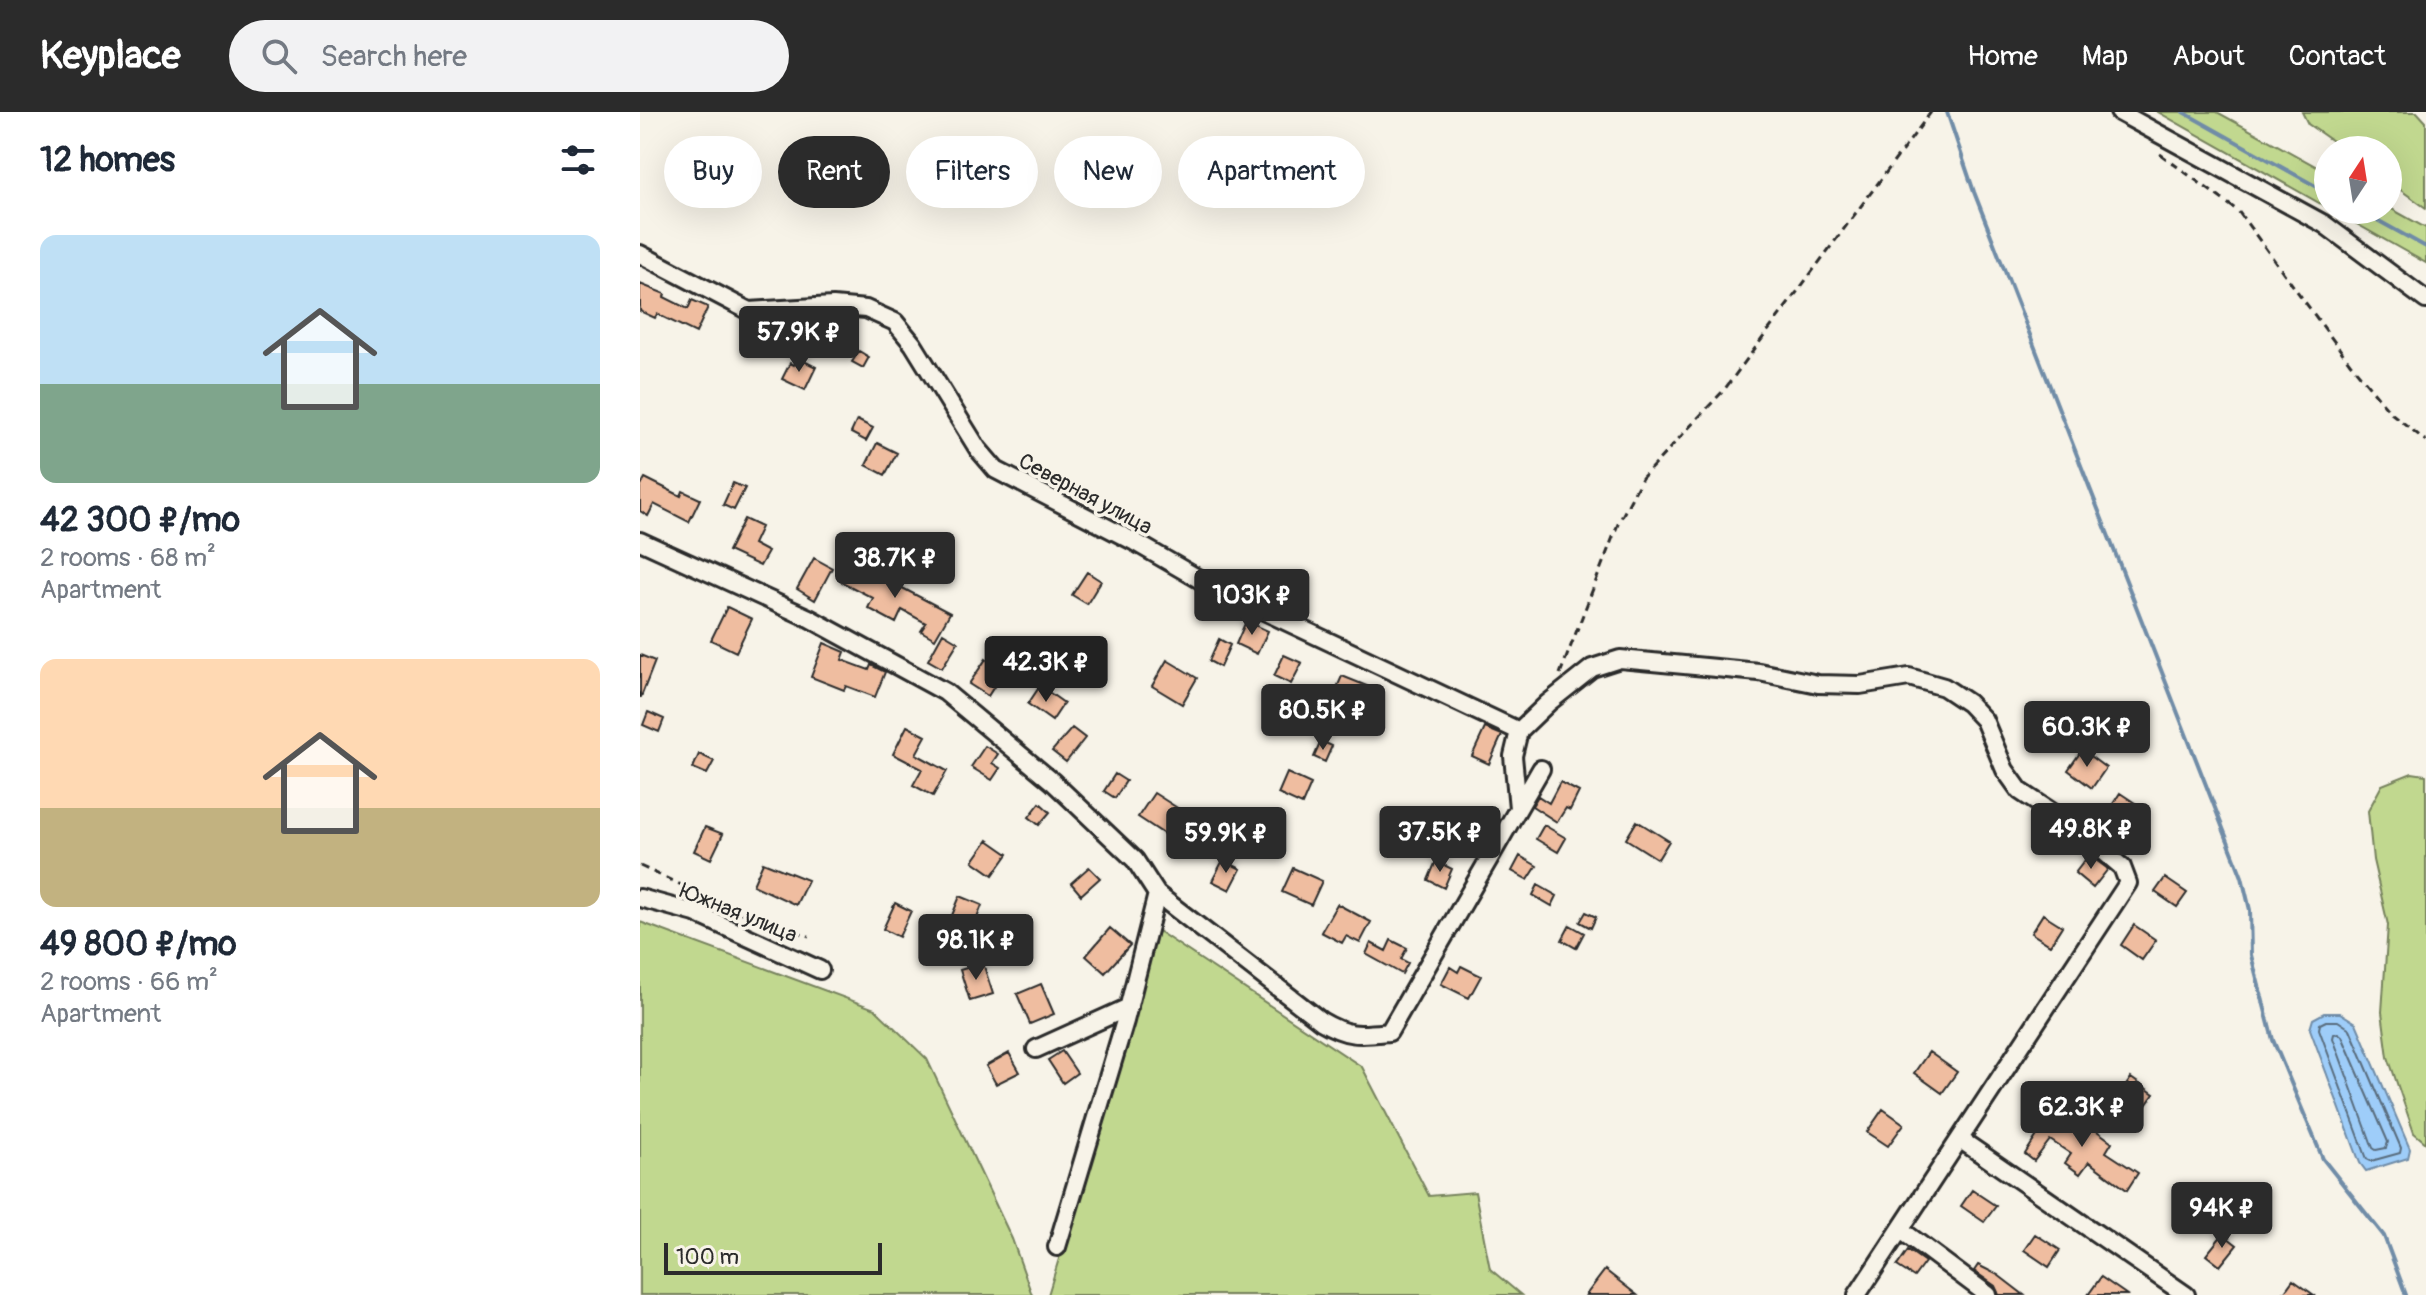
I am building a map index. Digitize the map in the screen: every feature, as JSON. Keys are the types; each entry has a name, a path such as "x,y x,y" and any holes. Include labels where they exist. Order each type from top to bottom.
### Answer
{"street":[{"path":"2119,112 2324,224 2426,300"},
{"name":"Северная улица","path":"640,254 749,311 844,307 866,309 895,322 913,344 978,449 996,470 1135,542 1211,586 1519,731"},
{"path":"640,541 809,618 945,692 1053,782 1135,860 1157,894 1321,1021 1340,1032 1360,1035 1389,1032 1541,769"},
{"path":"1518,808 1513,756 1519,731 1592,668 1620,659 1759,672 1818,684 1860,685 1909,677 1944,687 1968,703 1984,720 2005,770 2020,791 2077,829 2122,867 2128,883 1857,1295"},
{"path":"1057,1247 1129,1007 1157,894"},
{"name":"Южная улица","path":"640,898 695,913 820,970"},
{"path":"1036,1049 1129,1007"},
{"path":"1961,1140 2186,1295"},
{"path":"1901,1230 1988,1295"}],"path":[{"path":"1559,676 1618,524 1642,478 1724,390 1931,112"},
{"path":"2152,144 2162,155 2238,211 2350,363 2391,413 2426,441"},
{"path":"640,866 749,916 809,936"}],"green space":[{"path":"2158,112 2217,112 2314,165 2314,200"},
{"path":"2302,112 2417,112 2426,122 2426,208 2402,191 2402,136 2325,136 2308,124"},
{"path":"2402,215 2426,228 2426,263 2357,224 2402,224"},
{"path":"2412,773 2426,775 2426,1143 2414,1133 2388,1057 2382,1012 2388,925 2373,860 2368,811 2382,785"},
{"path":"640,922 875,1009 927,1059 1012,1239 1032,1295 640,1295"},
{"path":"1158,931 1362,1067 1429,1196 1475,1192 1490,1269 1521,1295 1048,1295"}],"water":[{"path":"2324,1013 2340,1013 2356,1023 2410,1149 2408,1158 2366,1171 2360,1163 2310,1029 2313,1019"}],"building":[{"path":"640,284 665,294 664,297 688,309 692,300 708,307 696,333 657,314 655,318 640,311"},
{"path":"859,351 869,357 863,368 852,362"},
{"path":"798,358 816,367 805,390 782,379 790,363 794,365"},
{"path":"857,420 873,428 866,441 851,433"},
{"path":"877,443 897,453 885,475 866,465"},
{"path":"645,478 681,496 683,491 700,499 689,522 654,504 648,516 640,511 640,487"},
{"path":"733,483 745,488 734,510 723,505"},
{"path":"744,519 761,527 753,544 768,552 760,566 728,551"},
{"path":"814,558 832,568 815,600 797,589"},
{"path":"853,562 950,613 935,639 921,631 926,623 902,610 896,623 868,608 873,598 842,582"},
{"path":"938,563 949,569 942,583 930,576"},
{"path":"1087,572 1101,581 1087,604 1072,595"},
{"path":"727,607 752,619 736,652 711,640"},
{"path":"1246,621 1268,631 1257,654 1236,644"},
{"path":"943,633 958,642 942,668 928,660"},
{"path":"1219,639 1230,645 1220,667 1209,661"},
{"path":"824,643 845,652 842,660 869,670 871,665 885,672 875,697 846,686 844,690 811,677"},
{"path":"640,655 655,661 641,697 640,697"},
{"path":"1284,655 1302,663 1291,684 1274,676"},
{"path":"986,659 1004,671 988,696 969,684"},
{"path":"1042,659 1053,667 1040,686 1029,678"},
{"path":"1167,660 1197,678 1182,704 1152,686"},
{"path":"1342,676 1367,686 1354,715 1330,704"},
{"path":"1040,686 1064,703 1052,721 1028,704"},
{"path":"648,712 664,719 659,732 643,725"},
{"path":"907,726 926,736 916,754 947,771 933,796 913,785 922,769 893,754"},
{"path":"1072,728 1085,738 1066,762 1052,751"},
{"path":"1485,728 1502,735 1489,764 1472,756"},
{"path":"1321,741 1332,746 1325,762 1314,757"},
{"path":"985,746 998,754 992,763 1000,768 992,780 971,767"},
{"path":"2082,750 2106,768 2092,788 2068,770"},
{"path":"699,754 714,761 707,774 693,768"},
{"path":"1287,773 1311,784 1302,805 1278,794"},
{"path":"1115,774 1126,781 1115,798 1104,791"},
{"path":"1560,782 1579,792 1570,810 1566,808 1557,822 1532,806 1538,796 1549,803"},
{"path":"1154,793 1179,809 1164,834 1138,817"},
{"path":"2120,793 2141,807 2130,824 2109,810"},
{"path":"1040,803 1050,812 1039,825 1029,817"},
{"path":"1637,821 1669,841 1658,859 1626,839"},
{"path":"1544,825 1566,838 1558,852 1536,839"},
{"path":"705,827 723,834 711,859 694,851"},
{"path":"988,840 1008,854 993,875 973,861"},
{"path":"2089,855 2108,869 2093,888 2075,873"},
{"path":"1520,856 1537,866 1528,880 1512,871"},
{"path":"1223,860 1241,869 1230,890 1212,881"},
{"path":"1436,861 1452,869 1444,888 1428,880"},
{"path":"763,862 808,880 796,905 753,885"},
{"path":"1089,867 1100,878 1081,895 1071,883"},
{"path":"1293,868 1322,881 1311,905 1282,892"},
{"path":"2165,878 2187,893 2177,907 2155,892"},
{"path":"1538,885 1557,896 1552,906 1533,895"},
{"path":"960,896 982,905 971,934 948,925"},
{"path":"895,903 911,911 899,937 883,929"},
{"path":"1337,904 1371,922 1360,943 1346,936 1342,943 1321,932"},
{"path":"1586,912 1596,917 1591,928 1580,922"},
{"path":"2043,914 2062,926 2050,945 2031,933"},
{"path":"1570,925 1584,933 1576,948 1562,940"},
{"path":"2134,925 2156,940 2142,960 2121,945"},
{"path":"1110,928 1130,945 1105,973 1086,956"},
{"path":"1391,940 1407,948 1401,959 1408,963 1402,974 1366,954 1371,943 1386,951"},
{"path":"983,963 993,994 970,1001 960,970"},
{"path":"1461,966 1481,976 1469,998 1441,984 1450,967 1458,972"},
{"path":"1041,984 1054,1014 1030,1024 1017,994"},
{"path":"1062,1051 1077,1073 1063,1083 1048,1060"},
{"path":"1929,1052 1957,1072 1942,1093 1914,1073"},
{"path":"1009,1053 1020,1072 996,1084 986,1066"},
{"path":"2131,1078 2154,1094 2141,1112 2119,1096"},
{"path":"1883,1109 1904,1124 1888,1146 1867,1132"},
{"path":"2053,1111 2086,1133 2090,1126 2112,1142 2106,1152 2138,1173 2127,1190 2089,1162 2080,1174 2065,1163 2071,1154 2050,1140 2034,1161 2025,1154"},
{"path":"1972,1190 1996,1206 1984,1222 1961,1206"},
{"path":"2035,1234 2060,1250 2049,1267 2024,1250"},
{"path":"2223,1234 2237,1245 2220,1266 2206,1255"},
{"path":"1908,1250 1925,1262 1914,1277 1897,1266"},
{"path":"1978,1265 1998,1275 2024,1295 1999,1295 1995,1286 1974,1271"},
{"path":"1605,1270 1637,1295 1586,1295"},
{"path":"2101,1277 2127,1295 2088,1295"},
{"path":"2293,1280 2314,1295 2282,1295"}],"waterway":[{"path":"1947,112 1974,192 2242,877 2250,910 2251,955 2273,1040 2323,1159 2384,1236 2406,1295"},
{"path":"2183,112 2314,185"},
{"path":"2384,224 2426,247"}]}
